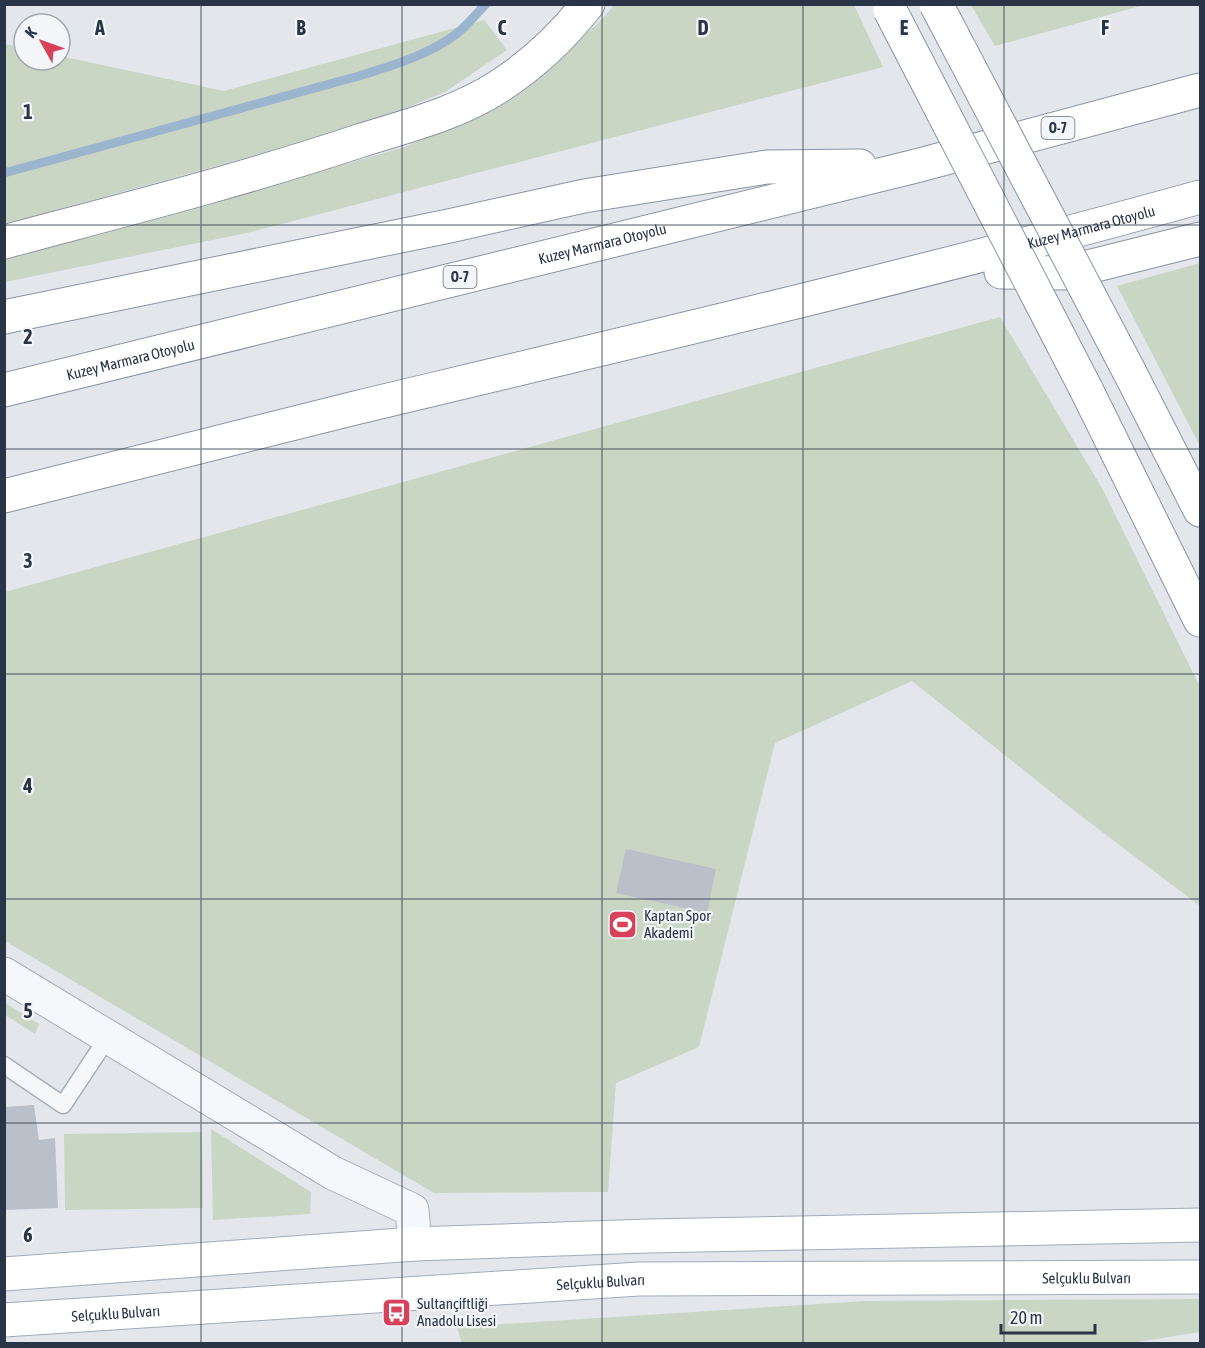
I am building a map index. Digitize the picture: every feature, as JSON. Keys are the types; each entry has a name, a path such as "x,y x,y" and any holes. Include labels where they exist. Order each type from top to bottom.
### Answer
{"main road":[{"path":"4,242 201,189 333,150 465,105 499,87 534,61 570,27 588,4"},
{"path":"936,4 1200,510"},
{"path":"889,7 1086,389 1200,620"},
{"name":"Kuzey Marmara Otoyolu","path":"4,390 916,166 1200,90"},
{"path":"4,317 584,196 767,167 916,166"},
{"name":"Kuzey Marmara Otoyolu","path":"4,496 921,270 1200,197"},
{"path":"921,270 1064,273 1200,239"},
{"path":"4,1274 415,1244 1200,1225"},
{"name":"Selçuklu Bulvarı","path":"4,1320 639,1279 1200,1277"}],"street":[{"path":"4,974 333,1173 412,1210 415,1244"}],"lane":[{"path":"4,1065 63,1105 108,1037"}],"green space":[{"path":"614,5 854,5 883,67 247,233 5,282 5,260 405,147 499,106 557,62"},
{"path":"971,5 1144,5 995,46"},
{"path":"484,20 507,50 445,92 386,116 281,148 5,224 5,44 12,45 12,72 72,72 72,59 224,91"},
{"path":"1200,263 1200,446 1117,286"},
{"path":"1000,317 1102,488 1200,687 1200,906 1076,812 912,681 775,743 699,1047 616,1083 608,1192 434,1193 5,941 5,592"},
{"path":"5,1003 39,1024 35,1034 5,1015"},
{"path":"211,1129 311,1192 310,1214 213,1220"},
{"path":"202,1132 203,1208 65,1210 64,1134"},
{"path":"1200,1299 1200,1332 1125,1344 462,1344 457,1327 865,1301"}],"building":[{"path":"626,849 716,869 707,913 616,893"},
{"path":"34,1105 39,1140 55,1138 58,1208 4,1210 4,1107"}],"waterway":[{"path":"4,173 397,64 433,49 455,35 486,4"}],"place":[{"name":"Kaptan Spor Akademi","path":"623,924"},
{"name":"Sultançiftliği Anadolu Lisesi","path":"396,1312"}]}
